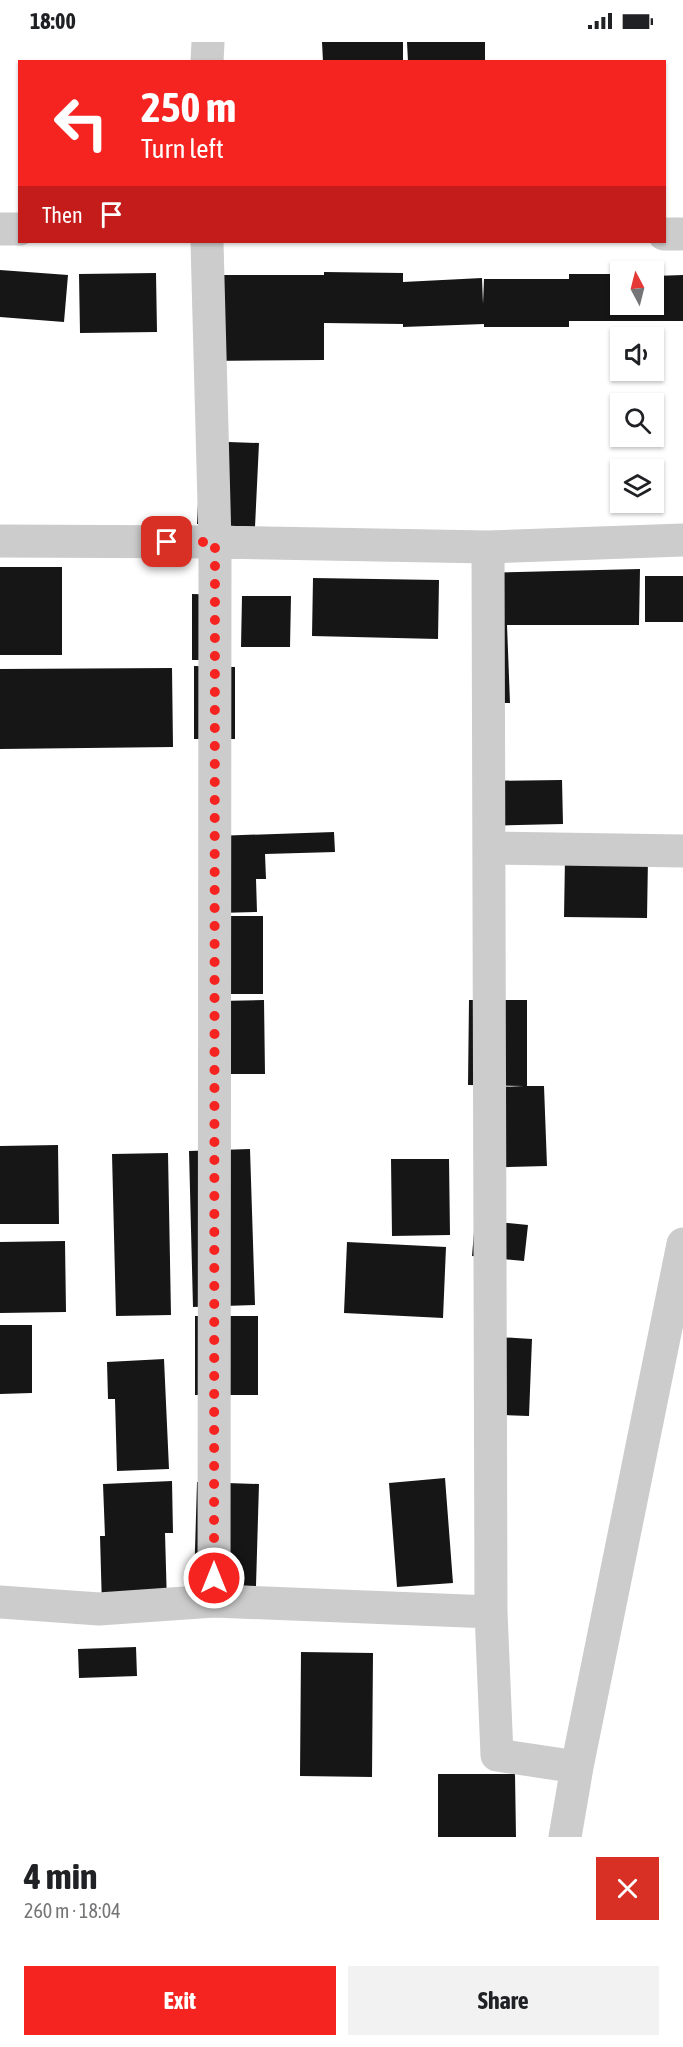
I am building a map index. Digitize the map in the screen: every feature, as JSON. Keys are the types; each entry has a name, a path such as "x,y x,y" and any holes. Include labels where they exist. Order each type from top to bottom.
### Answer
{"street":[{"path":"207,60 208,42"},
{"path":"0,229 18,229"},
{"path":"666,234 683,234"},
{"path":"207,243 215,542 214,1601"},
{"path":"0,542 215,542 488,547 683,540"},
{"path":"488,547 491,1612 497,1755 577,1767"},
{"path":"489,848 683,851"},
{"path":"565,1837 577,1767 683,1244"},
{"path":"0,1602 99,1609 214,1601 491,1612"}],"building":[{"path":"322,42 403,42 403,60 323,60"},
{"path":"407,42 485,42 485,60 408,60"},
{"path":"0,270 68,275 64,322 0,317"},
{"path":"324,272 403,273 403,282 482,278 483,304 484,279 569,279 569,274 610,274 610,315 664,315 664,276 683,275 683,321 569,321 569,327 484,327 484,324 403,327 403,324 324,323 324,360 204,361 203,275 324,275"},
{"path":"156,273 157,332 80,333 79,274"},
{"path":"201,441 259,443 255,527 197,524"},
{"path":"0,567 62,567 62,655 0,655"},
{"path":"640,569 639,625 507,625 510,703 477,703 474,573"},
{"path":"645,576 683,576 683,622 645,622"},
{"path":"313,578 439,580 438,639 312,636"},
{"path":"192,594 228,595 228,660 192,660"},
{"path":"242,596 291,596 290,647 241,647"},
{"path":"194,666 235,667 235,739 194,739"},
{"path":"172,668 173,747 0,749 0,669"},
{"path":"562,780 563,824 479,826 478,781"},
{"path":"334,832 335,852 265,854 266,879 256,879 257,912 218,913 215,836"},
{"path":"565,858 648,858 647,918 564,917"},
{"path":"219,916 263,916 263,994 219,994"},
{"path":"264,1000 265,1074 220,1074 219,1001"},
{"path":"469,1000 527,1000 527,1086 544,1086 547,1166 476,1168 474,1088 524,1086 468,1085"},
{"path":"58,1145 59,1224 0,1224 0,1146"},
{"path":"250,1149 255,1305 193,1307 189,1151"},
{"path":"168,1153 171,1315 116,1316 112,1154"},
{"path":"391,1159 449,1159 450,1235 392,1236"},
{"path":"475,1220 528,1225 524,1261 472,1256"},
{"path":"65,1241 66,1312 0,1313 0,1242"},
{"path":"347,1242 446,1247 443,1318 344,1313"},
{"path":"195,1316 258,1316 258,1395 195,1395"},
{"path":"0,1325 32,1325 32,1393 0,1394"},
{"path":"481,1336 532,1339 529,1416 477,1414"},
{"path":"164,1359 169,1469 117,1471 115,1399 108,1399 107,1362"},
{"path":"445,1478 453,1583 397,1587 389,1483"},
{"path":"172,1481 173,1533 165,1533 167,1604 102,1607 100,1536 105,1536 103,1484"},
{"path":"197,1482 259,1484 256,1586 194,1584"},
{"path":"136,1647 137,1676 79,1678 78,1649"},
{"path":"301,1652 373,1653 372,1777 300,1776"},
{"path":"438,1774 515,1774 516,1837 438,1837"}],"route":[{"path":"167,542 215,542 214,1578"}]}
